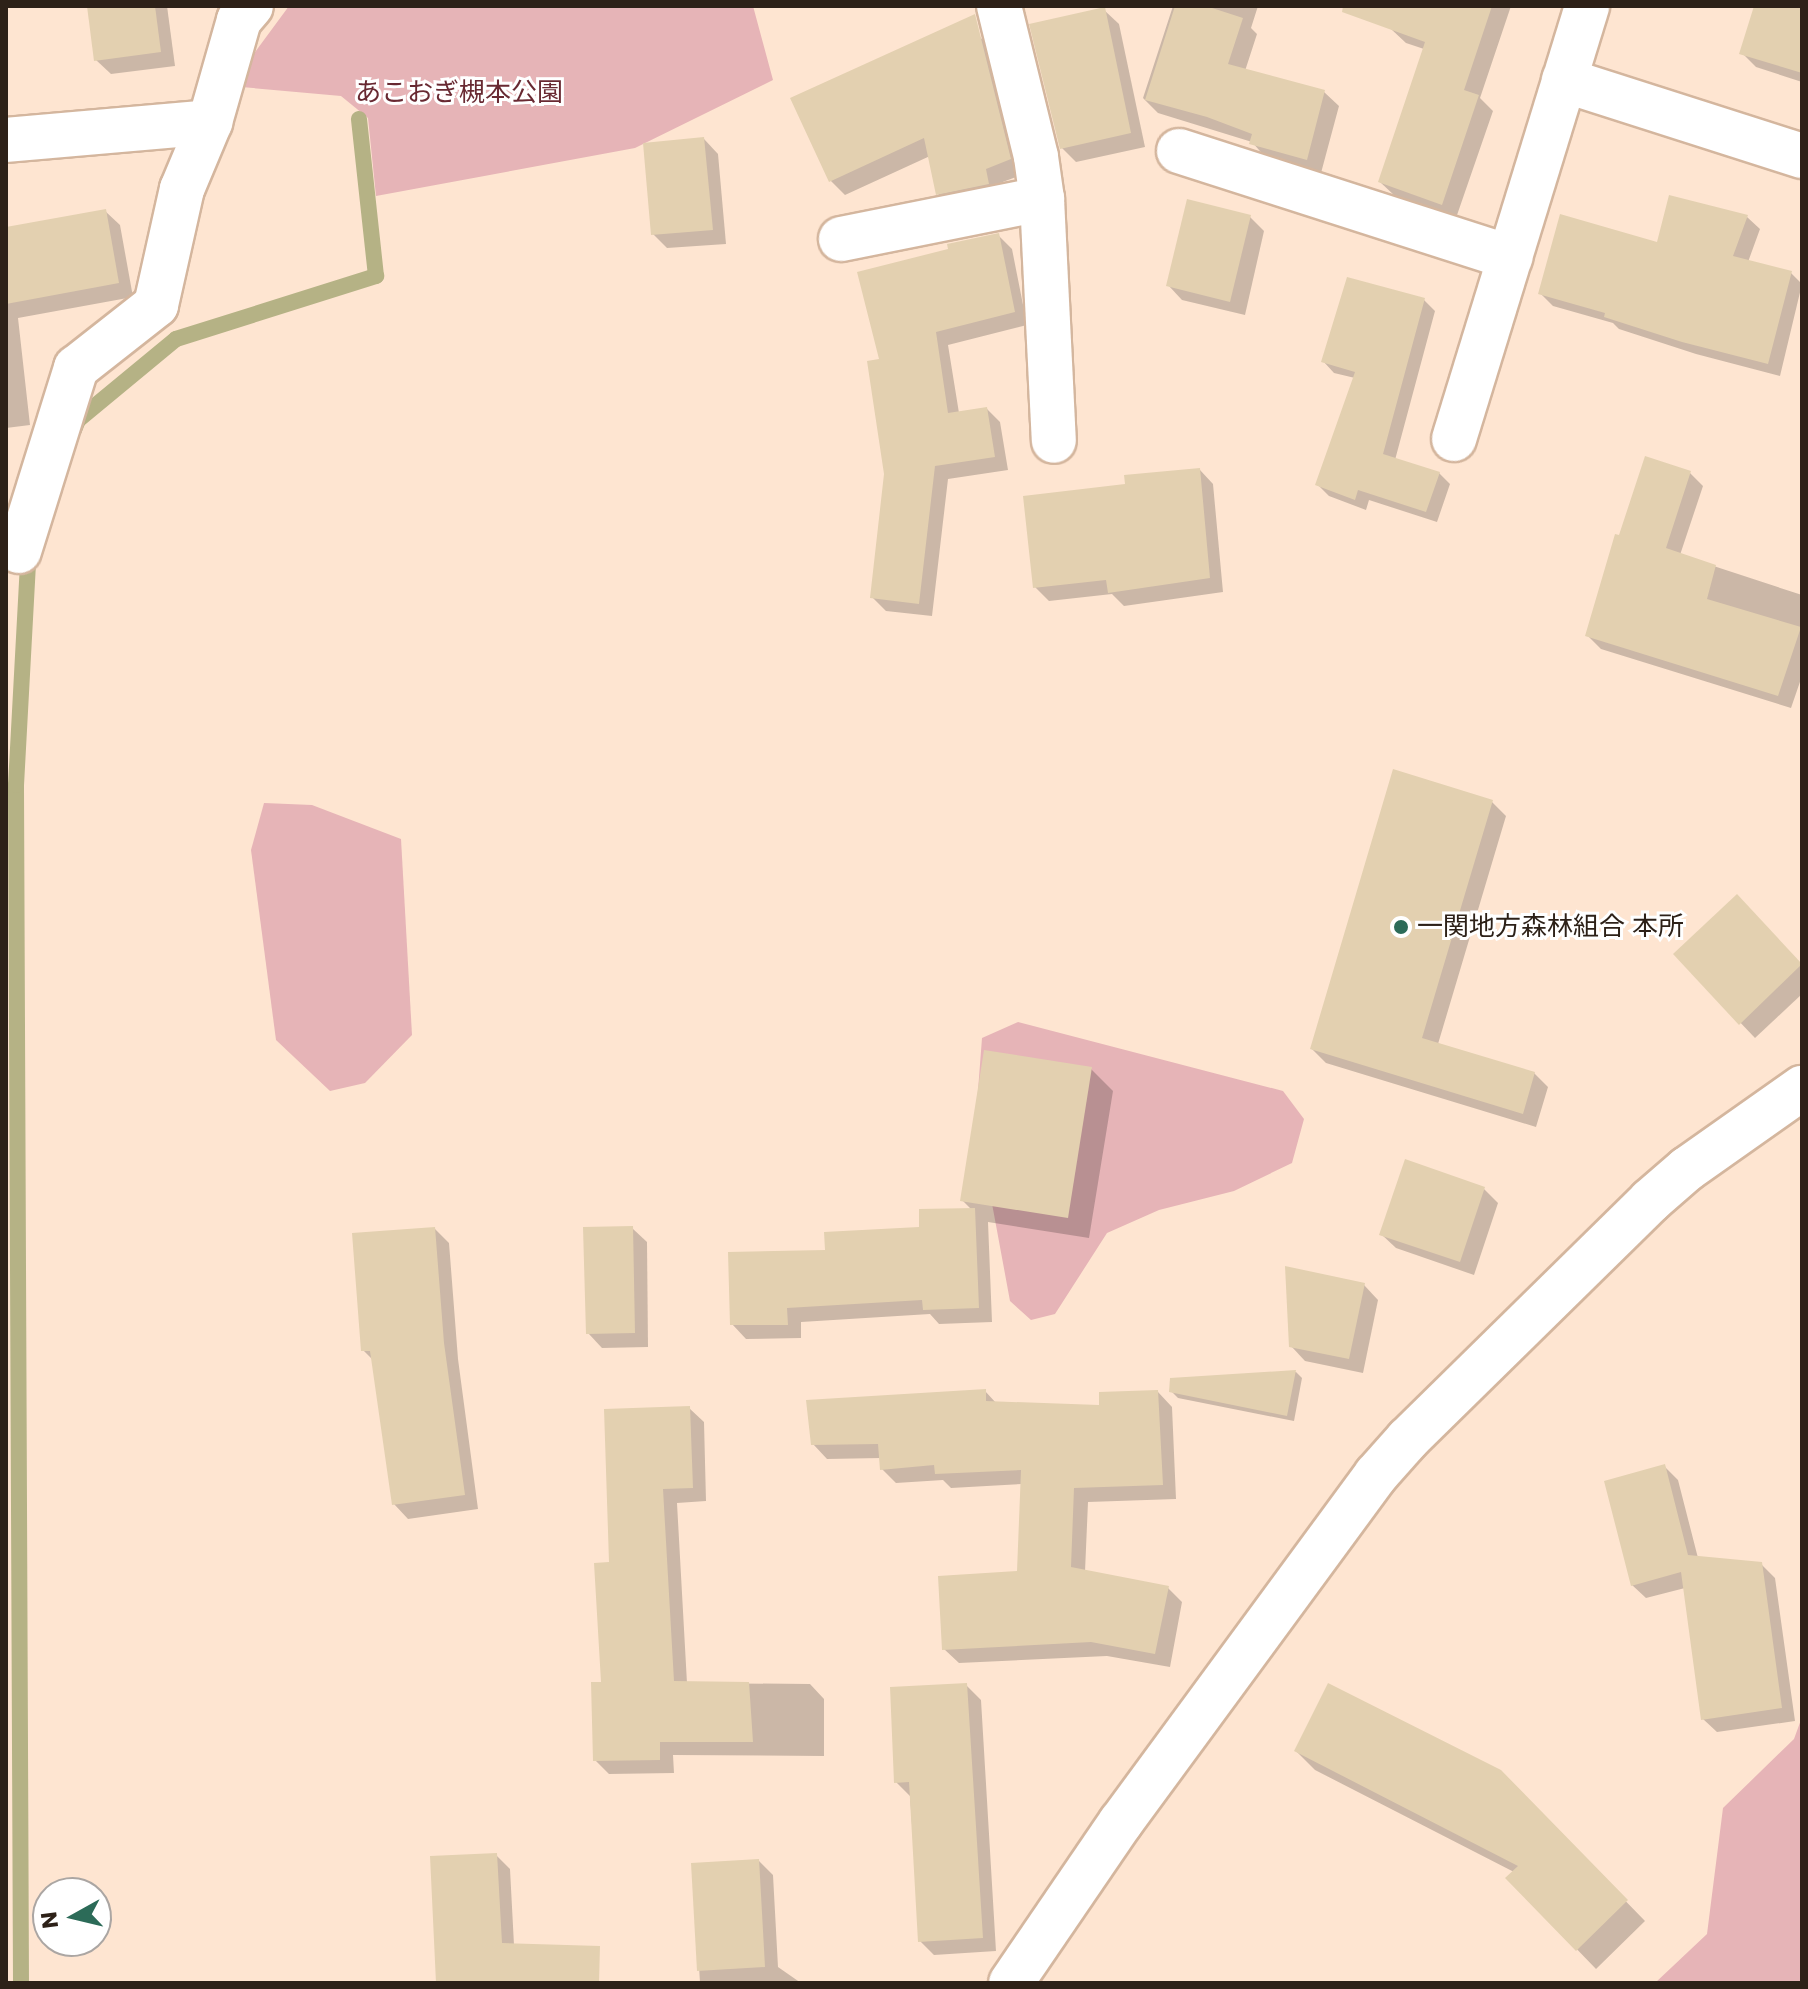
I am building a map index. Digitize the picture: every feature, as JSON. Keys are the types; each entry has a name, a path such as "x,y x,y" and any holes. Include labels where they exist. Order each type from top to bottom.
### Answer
{"street":[{"path":"19,551 76,368 156,305 182,189 210,122 239,20 251,6"},
{"path":"999,6 1036,157 1042,199 1054,441"},
{"path":"1454,439 1587,6"},
{"path":"1564,80 1802,156"},
{"path":"6,140 210,122"},
{"path":"1179,151 1510,257"},
{"path":"841,239 1042,199"},
{"path":"1011,1983 1121,1822 1376,1475 1408,1439 1650,1201 1687,1169 1802,1088"}],"green space":[{"name":"あこおぎ槻本公園","path":"289,6 753,6 773,80 635,148 376,196 368,118 341,96 230,86"},
{"path":"264,803 312,805 401,839 412,1035 365,1083 330,1091 276,1040 251,850"},
{"path":"1018,1022 1283,1091 1304,1119 1292,1163 1234,1191 1159,1210 1107,1233 1055,1314 1031,1320 1010,1301 976,1117 982,1038"},
{"path":"1802,1717 1802,1983 1655,1983 1707,1934 1723,1808 1794,1739"}],"building":[{"path":"87,6 155,6 161,52 94,61"},
{"path":"1175,6 1206,6 1243,18 1228,64 1325,90 1307,160 1249,144 1252,134 1207,117 1145,100"},
{"path":"1343,6 1492,6 1464,90 1479,95 1442,205 1378,182 1425,42 1342,12"},
{"path":"1754,6 1802,6 1802,73 1739,54"},
{"path":"1105,7 1131,133 1060,149 1029,24"},
{"path":"975,14 1011,159 986,169 989,184 936,195 924,138 829,182 790,98"},
{"path":"704,137 713,230 651,235 643,143"},
{"path":"1669,195 1748,215 1733,256 1792,271 1768,364 1682,342 1604,317 1605,313 1538,294 1560,214 1657,242"},
{"path":"1187,199 1251,215 1230,302 1166,286"},
{"path":"106,209 119,283 6,304 6,227"},
{"path":"999,233 1015,312 936,332 948,413 987,407 995,457 935,466 919,604 870,598 884,474 867,361 879,359 857,272 948,249 947,244"},
{"path":"1347,277 1425,298 1383,454 1440,472 1426,512 1358,490 1355,500 1315,485 1355,372 1321,362"},
{"path":"1645,456 1691,471 1666,548 1716,565 1707,599 1801,627 1778,696 1585,636 1615,534 1619,535"},
{"path":"1200,468 1210,578 1108,593 1106,580 1033,588 1023,496 1125,484 1124,475"},
{"name":"一関地方森林組合 本所","path":"1393,769 1493,800 1422,1038 1535,1072 1523,1114 1310,1049"},
{"path":"1737,894 1802,964 1739,1025 1673,954"},
{"path":"984,1050 1092,1067 1068,1218 960,1201"},
{"path":"1405,1159 1485,1187 1460,1262 1379,1235"},
{"path":"975,1208 979,1308 923,1310 922,1300 787,1308 788,1325 730,1325 728,1252 825,1250 824,1232 919,1227 919,1209"},
{"path":"633,1226 635,1333 586,1334 583,1227"},
{"path":"435,1227 444,1343 465,1495 392,1505 370,1351 361,1351 352,1233"},
{"path":"1285,1266 1365,1283 1349,1359 1289,1347"},
{"path":"1296,1370 1287,1416 1169,1392 1170,1378"},
{"path":"986,1389 986,1401 1099,1405 1099,1392 1158,1390 1163,1485 1074,1488 1071,1567 1169,1586 1155,1654 1091,1642 942,1650 938,1576 1017,1571 1021,1470 935,1474 934,1465 880,1470 878,1444 811,1445 806,1400"},
{"path":"690,1406 693,1488 663,1489 674,1681 749,1682 753,1742 660,1742 660,1760 593,1761 591,1682 601,1682 594,1563 609,1562 604,1409"},
{"path":"1665,1464 1688,1555 1762,1562 1782,1708 1701,1720 1681,1572 1631,1586 1604,1481"},
{"path":"967,1683 983,1938 918,1942 909,1782 894,1783 890,1687"},
{"path":"1328,1683 1501,1770 1628,1900 1576,1951 1505,1878 1518,1866 1294,1751"},
{"path":"497,1853 502,1943 600,1946 599,1983 436,1983 430,1856"},
{"path":"759,1859 765,1967 697,1971 691,1863"}],"waterway":[{"path":"74,430 78,420 176,339 376,276 359,119"},
{"path":"21,1983 16,785 28,563 32,550"}],"place":[{"name":"一関地方森林組合 本所","path":"1401,927"}]}
